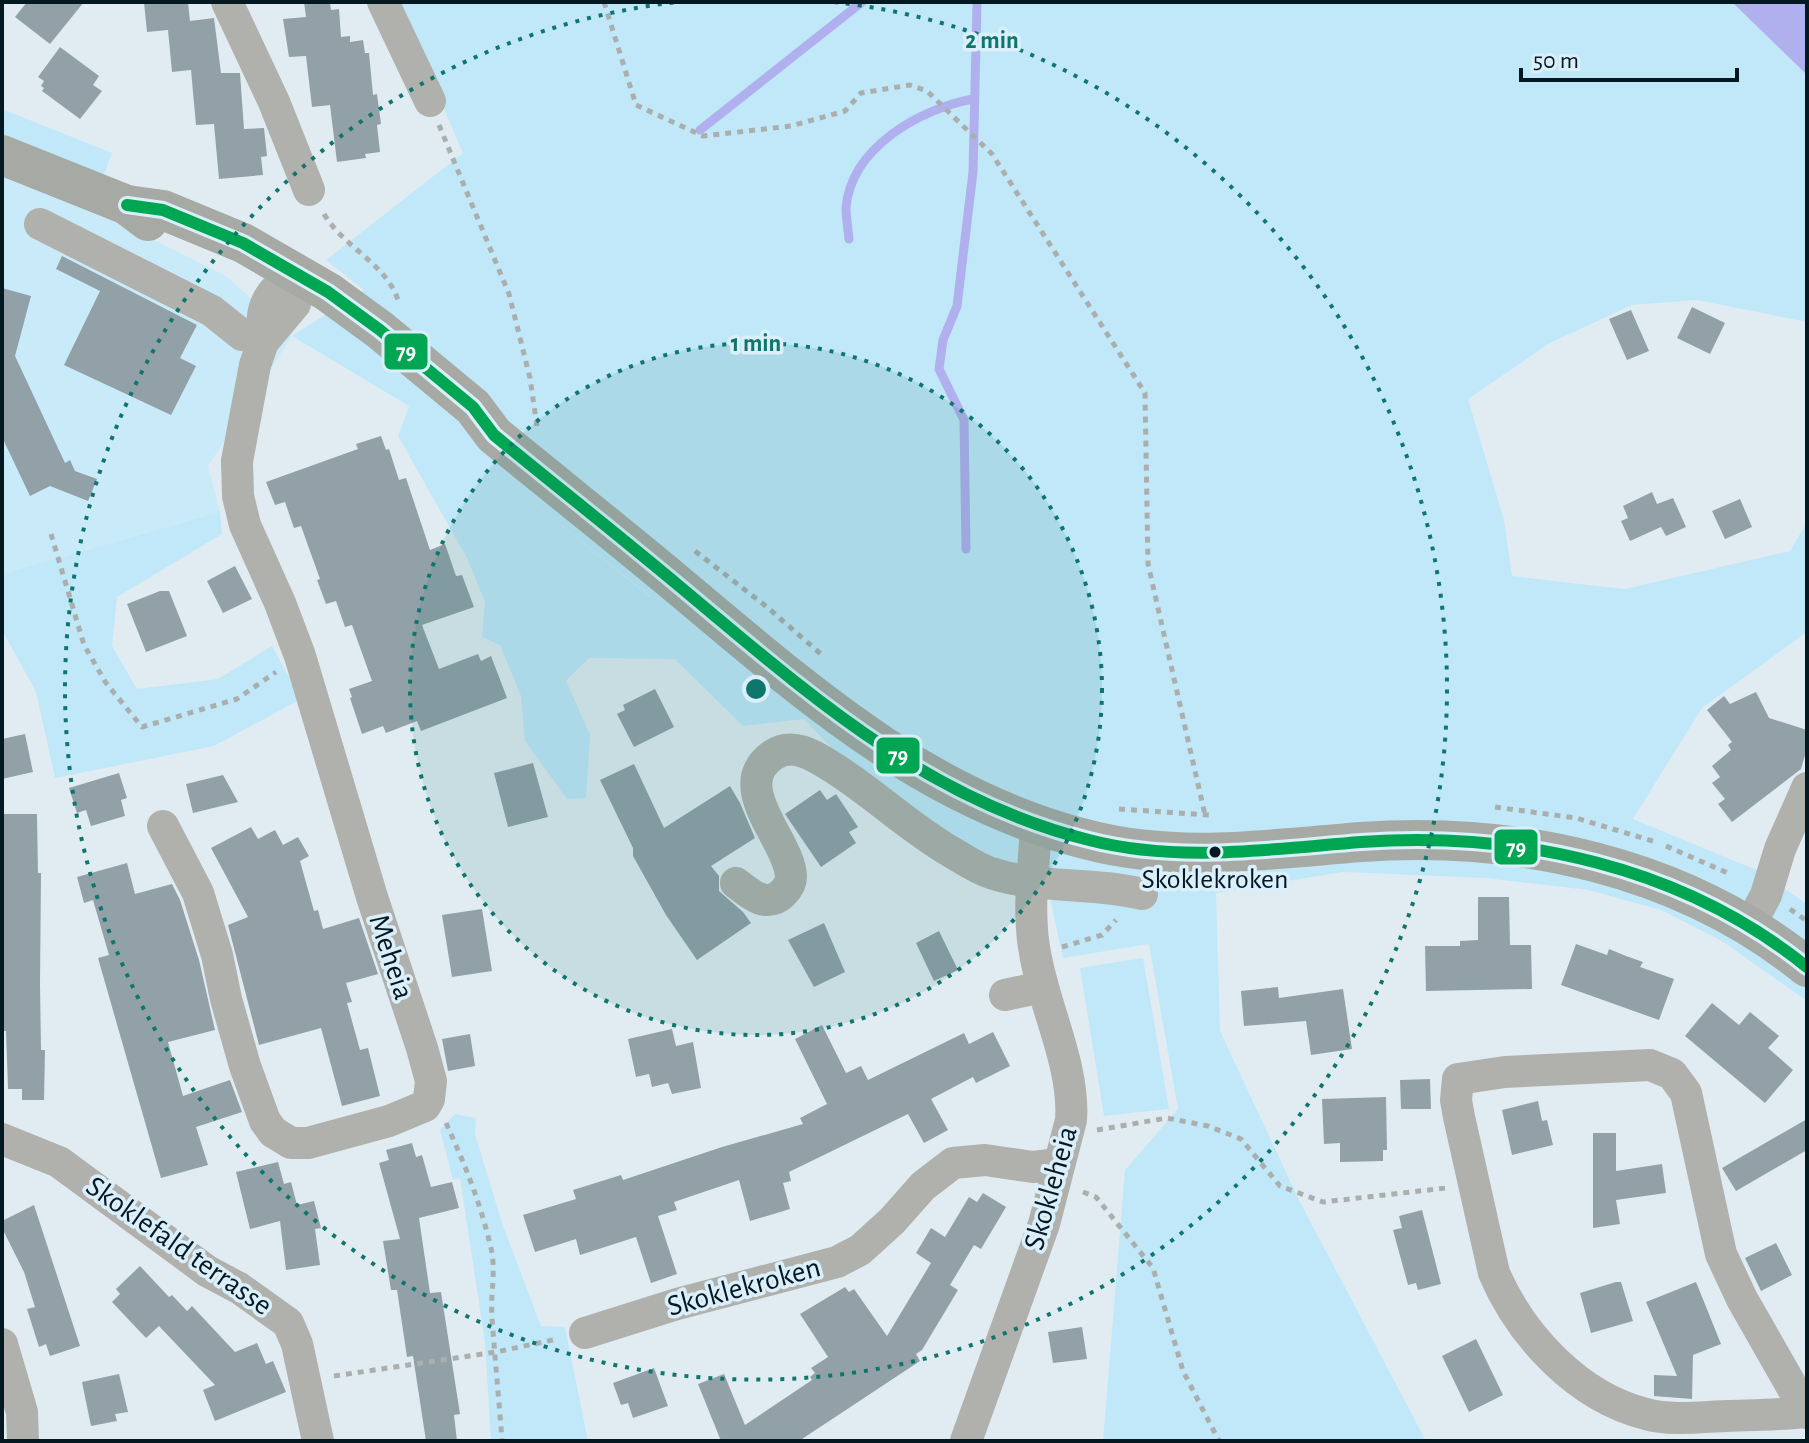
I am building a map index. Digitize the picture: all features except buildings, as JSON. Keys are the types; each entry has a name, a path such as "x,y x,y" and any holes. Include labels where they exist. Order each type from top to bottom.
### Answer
{"main road":[{"path":"2,155 127,205 154,225 288,288 465,422 510,427 793,678 898,758 949,787 1036,825 1092,841 1178,851 1267,851 1364,842 1444,840 1495,843 1552,852 1638,875 1693,897 1749,927 1807,967"}],"street":[{"path":"227,2 274,102 309,190"},
{"path":"383,2 430,101"},
{"path":"40,224 212,311 253,338"},
{"name":"Meheia","path":"288,288 261,316 253,338 255,365 237,461 236,486 245,525 300,656 372,897 425,1060 431,1081 429,1099"},
{"path":"736,883 760,899 769,901 780,896 790,884 791,876 761,809 758,795 760,773 771,757 798,750 843,774 924,836 980,869 1001,876 1066,887 1142,894"},
{"path":"1749,927 1766,895 1780,849 1807,788"},
{"name":"Skokleheia","path":"966,1441 1044,1224 1072,1103 1035,955 1031,924 1036,825"},
{"path":"163,826 198,893 217,955 226,999 265,1121 273,1132 291,1143 322,1141 421,1109 429,1099"},
{"path":"1005,995 1042,987"},
{"path":"1635,1065 1650,1065 1672,1074 1679,1081 1690,1106 1721,1254 1742,1299 1806,1412 1766,1416 1663,1417 1622,1407 1592,1390 1564,1368 1525,1328 1494,1273 1456,1100 1458,1079 1505,1072 1635,1065"},
{"name":"Skoklefald terrasse","path":"2,1139 59,1162 207,1271 239,1288 288,1323 297,1344 318,1441"},
{"name":"Skoklekroken","path":"585,1333 677,1304 837,1262 860,1250 892,1221 923,1186 953,1163 985,1160 1021,1166 1061,1160"},
{"path":"2,1344 22,1412 23,1441"}],"path":[{"path":"604,2 636,105 703,136 791,126 845,111 861,93 910,85 927,91 992,154 1145,393 1148,564 1205,815"},
{"path":"430,101 509,294 530,378 537,427 510,427"},
{"path":"309,190 344,240 387,275 400,306"},
{"path":"51,534 84,645 106,683 142,727 237,699 300,656"},
{"path":"693,550 767,607 828,661"},
{"path":"1117,808 1219,816"},
{"path":"1035,955 1102,935 1142,894"},
{"path":"429,1099 445,1121 468,1171 491,1246 494,1272 491,1316 502,1441"},
{"path":"1219,1441 1183,1371 1153,1268 1096,1197 1061,1160 1167,1118 1208,1126 1241,1139 1280,1186 1323,1202 1473,1185"},
{"path":"307,1384 392,1366 496,1352 585,1333"}],"shaded area":[{"path":"397,2 1732,2 1807,75 1807,322 1697,300 1632,305 1550,343 1468,399 1504,520 1512,576 1625,589 1790,551 1807,522 1807,632 1702,708 1633,819 1759,871 1807,904 1807,1001 1722,941 1661,910 1588,890 1485,878 1342,872 1216,893 1220,1031 1300,1202 1426,1441 1103,1441 1125,1170 1178,1109 1149,944 1063,958 1049,893 933,854 804,719 743,726 675,659 589,658 566,681 590,735 586,798 567,799 525,741 521,696 500,645 482,637 485,602 467,558 398,436 409,406 292,336 364,290 326,260 463,153","holes":["467,450 651,597 650,597"]},
{"path":"2,109 112,153 91,208 2,170"},
{"path":"2,170 91,208 226,276 292,336 208,466 220,512 2,574"},
{"path":"220,512 222,534 117,597 112,646 137,689 218,679 272,646 301,699 214,746 55,778 36,692 2,630 2,574"},
{"path":"1143,958 1169,1109 1104,1116 1080,968"},
{"path":"455,1114 476,1118 475,1134 503,1226 541,1326 565,1327 588,1441 491,1441 485,1343 460,1178 453,1180 440,1130"}],"water":[{"path":"1732,2 1807,2 1807,75 1806,74"}],"waterway":[{"path":"700,130 862,2"},
{"path":"966,549 964,420 939,369 943,340 957,306 973,172 977,2"},
{"path":"849,239 846,207 851,186 861,166 875,149 911,122 973,99"}],"transit line":[{"name":"79","path":"127,205 163,210 243,243 328,292 380,330 473,407 494,435 820,701 869,737 973,798 1029,822 1089,840 1156,851 1259,851 1420,840 1539,850 1596,862 1653,880 1707,903 1758,932 1807,967"}],"place":[{"name":"Skoklekroken","path":"1215,852"}]}
